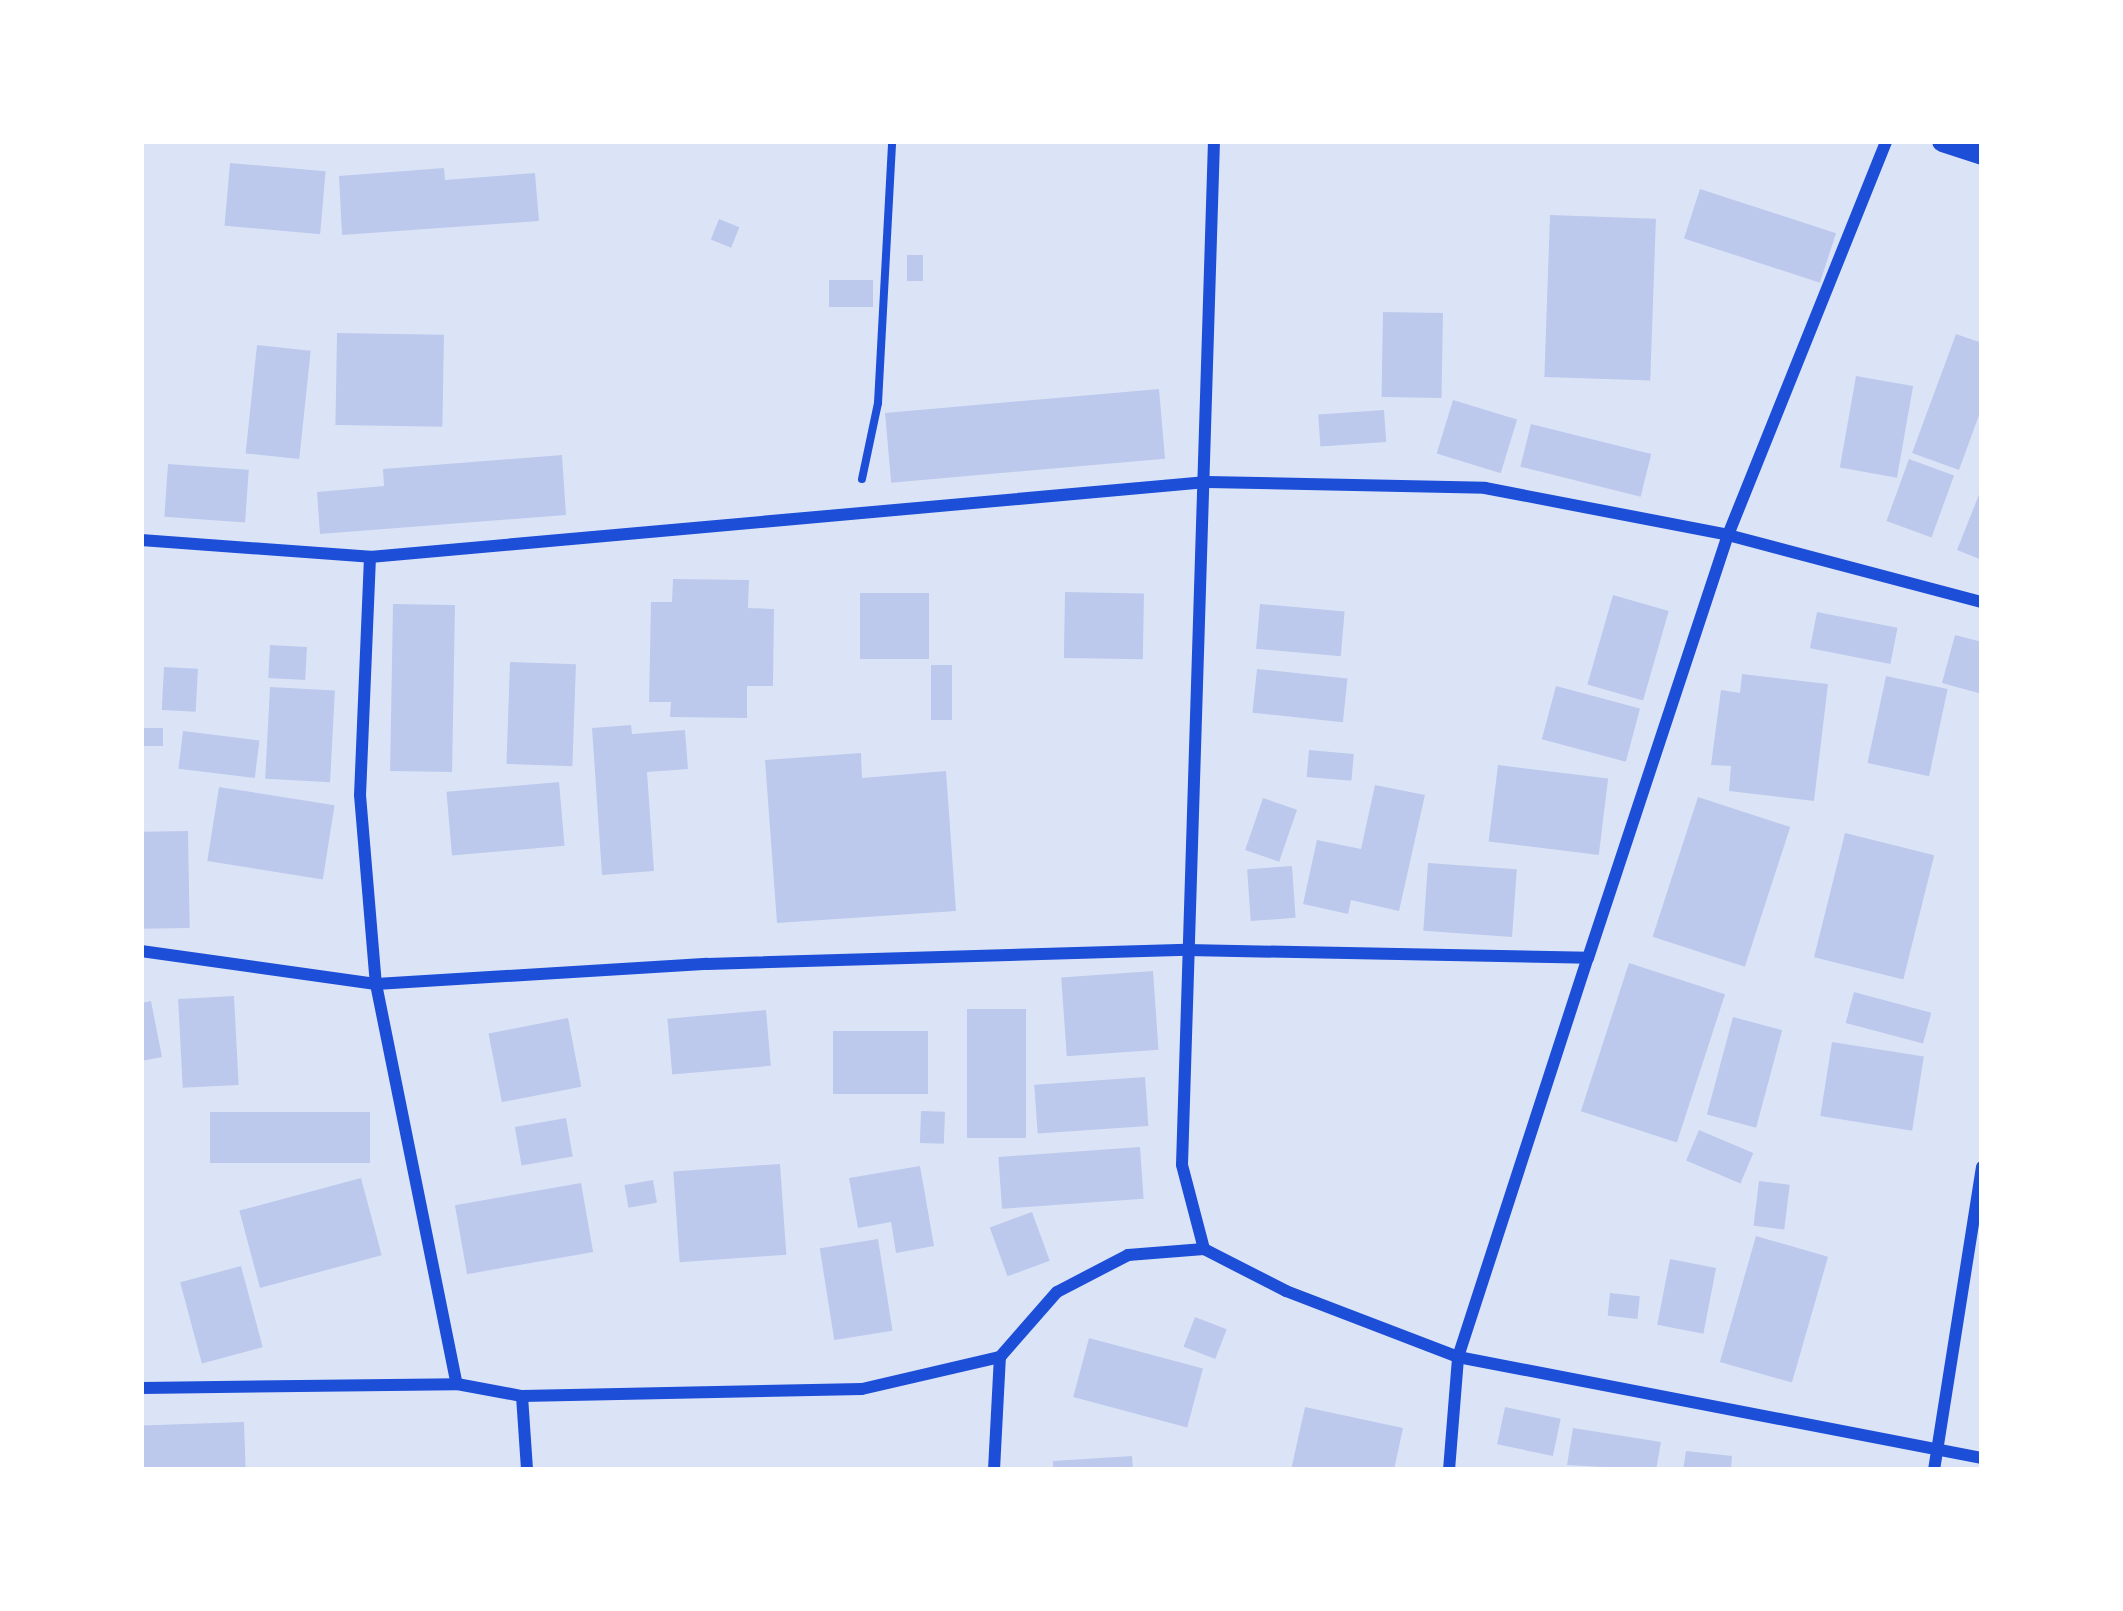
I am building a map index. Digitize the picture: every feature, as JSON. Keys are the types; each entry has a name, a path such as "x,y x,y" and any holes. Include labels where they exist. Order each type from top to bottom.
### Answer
{"street":[{"path":"1204,1249 1182,1165 1207,482 1214,141"},
{"path":"1449,1470 1458,1358 1588,958 1728,535 1886,141"},
{"path":"1942,141 1982,154"},
{"path":"141,540 370,557 1207,482 1485,488 1728,535 1982,602"},
{"path":"370,557 360,796 376,984 457,1384"},
{"path":"141,951 376,984 707,964 1187,950 1588,958"},
{"path":"1934,1470 1982,1167"},
{"path":"141,1388 457,1384 522,1396 862,1389 1000,1357 1057,1292 1128,1255 1204,1249 1286,1292 1458,1358 1982,1458"},
{"path":"994,1470 1000,1357"},
{"path":"522,1396 527,1470"}],"path":[{"path":"855,517 878,403 892,141"}],"shaded area":[{"path":"141,141 1982,141 1982,1470 141,1470"}],"building":[{"path":"230,163 326,171 320,234 225,226"},
{"path":"444,168 445,180 535,173 539,221 342,235 339,176"},
{"path":"1700,189 1836,233 1820,283 1684,238"},
{"path":"1550,215 1656,219 1650,381 1544,377"},
{"path":"719,219 739,227 731,248 711,239"},
{"path":"907,255 923,255 923,281 907,281"},
{"path":"829,280 873,280 873,307 829,307"},
{"path":"1383,312 1443,313 1442,398 1382,397"},
{"path":"337,333 444,335 442,427 335,425"},
{"path":"1956,334 1982,343 1982,407 1959,470 1912,453"},
{"path":"257,345 311,351 299,459 246,453"},
{"path":"1856,376 1913,386 1897,478 1840,468"},
{"path":"1159,389 1165,459 891,483 885,413"},
{"path":"1453,400 1517,420 1501,473 1437,454"},
{"path":"1384,410 1386,442 1320,447 1318,415"},
{"path":"1531,424 1651,454 1641,497 1520,467"},
{"path":"562,455 566,515 320,534 317,492 384,486 383,469"},
{"path":"1909,459 1954,475 1932,537 1886,521"},
{"path":"168,464 249,470 245,523 164,517"},
{"path":"1982,487 1982,560 1957,550"},
{"path":"673,579 749,580 748,608 774,609 773,686 747,686 747,718 670,717 671,702 649,702 651,602 672,602"},
{"path":"1065,592 1144,593 1143,659 1064,658"},
{"path":"860,593 929,593 929,659 860,659"},
{"path":"1613,595 1669,611 1643,700 1587,684"},
{"path":"393,604 455,605 452,772 390,771"},
{"path":"1260,604 1345,611 1341,656 1256,649"},
{"path":"1817,612 1897,628 1890,664 1810,648"},
{"path":"1955,635 1982,642 1982,694 1942,683"},
{"path":"270,645 307,647 305,680 268,678"},
{"path":"510,662 576,664 572,766 506,764"},
{"path":"931,665 952,665 952,720 931,720"},
{"path":"164,667 198,669 196,712 162,710"},
{"path":"1257,669 1348,679 1343,722 1252,713"},
{"path":"1742,674 1828,684 1814,801 1729,791 1731,766 1711,765 1721,690 1740,693"},
{"path":"1886,676 1948,689 1929,776 1867,763"},
{"path":"1556,686 1640,709 1626,762 1542,739"},
{"path":"270,687 335,690 330,782 265,779"},
{"path":"631,725 632,734 685,730 688,769 647,772 654,871 602,875 592,728"},
{"path":"144,728 163,728 163,746 144,746"},
{"path":"183,731 259,740 255,778 178,769"},
{"path":"1309,750 1354,754 1351,781 1307,777"},
{"path":"861,753 862,778 946,771 956,911 777,923 765,760"},
{"path":"1498,765 1608,779 1599,855 1489,841"},
{"path":"559,782 565,846 452,856 446,792"},
{"path":"1375,785 1425,795 1399,911 1351,900 1348,914 1303,904 1317,840 1361,849"},
{"path":"219,787 335,805 323,879 207,861"},
{"path":"1698,797 1790,827 1745,967 1653,937"},
{"path":"1263,798 1297,810 1279,862 1245,850"},
{"path":"188,831 190,928 143,929 141,832"},
{"path":"1845,833 1934,855 1903,979 1814,957"},
{"path":"1428,863 1517,869 1512,937 1423,931"},
{"path":"1292,866 1296,918 1251,921 1247,869"},
{"path":"1629,963 1725,994 1677,1143 1581,1111"},
{"path":"1153,971 1159,1050 1067,1056 1061,977"},
{"path":"1854,992 1931,1013 1923,1044 1846,1023"},
{"path":"234,996 239,1085 183,1088 178,999"},
{"path":"151,1001 162,1057 141,1061 141,1003"},
{"path":"967,1009 1026,1009 1026,1138 967,1138"},
{"path":"766,1010 771,1066 672,1074 667,1019"},
{"path":"1733,1017 1782,1030 1756,1128 1707,1115"},
{"path":"568,1018 581,1087 502,1102 488,1033"},
{"path":"833,1031 928,1031 928,1094 833,1094"},
{"path":"1832,1042 1924,1057 1912,1131 1820,1116"},
{"path":"1145,1077 1148,1126 1038,1134 1034,1085"},
{"path":"921,1111 945,1112 944,1144 920,1143"},
{"path":"210,1112 370,1112 370,1163 210,1163"},
{"path":"566,1118 573,1156 522,1165 515,1127"},
{"path":"1699,1130 1753,1153 1740,1183 1686,1160"},
{"path":"1140,1147 1144,1199 1002,1209 998,1157"},
{"path":"780,1164 786,1255 680,1262 673,1171"},
{"path":"920,1166 934,1246 896,1253 891,1222 858,1228 849,1178"},
{"path":"361,1178 382,1255 260,1288 239,1211"},
{"path":"653,1180 657,1203 628,1208 624,1185"},
{"path":"1759,1181 1790,1185 1784,1229 1754,1226"},
{"path":"581,1183 593,1252 467,1274 455,1205"},
{"path":"1032,1212 1050,1261 1007,1276 990,1227"},
{"path":"1756,1236 1828,1257 1792,1383 1720,1362"},
{"path":"878,1239 893,1331 834,1340 820,1248"},
{"path":"1670,1259 1716,1268 1703,1334 1657,1325"},
{"path":"241,1266 263,1347 202,1363 180,1282"},
{"path":"1610,1293 1640,1296 1637,1319 1608,1316"},
{"path":"1195,1317 1227,1329 1215,1359 1184,1347"},
{"path":"1089,1338 1203,1369 1187,1427 1073,1397"},
{"path":"1305,1407 1403,1428 1394,1470 1291,1470"},
{"path":"1505,1407 1561,1419 1553,1456 1497,1444"},
{"path":"244,1422 246,1470 143,1470 141,1426"},
{"path":"1573,1428 1661,1442 1656,1470 1567,1465"},
{"path":"1686,1451 1732,1456 1731,1470 1683,1470"},
{"path":"1132,1456 1133,1470 1053,1470 1053,1461"}]}
